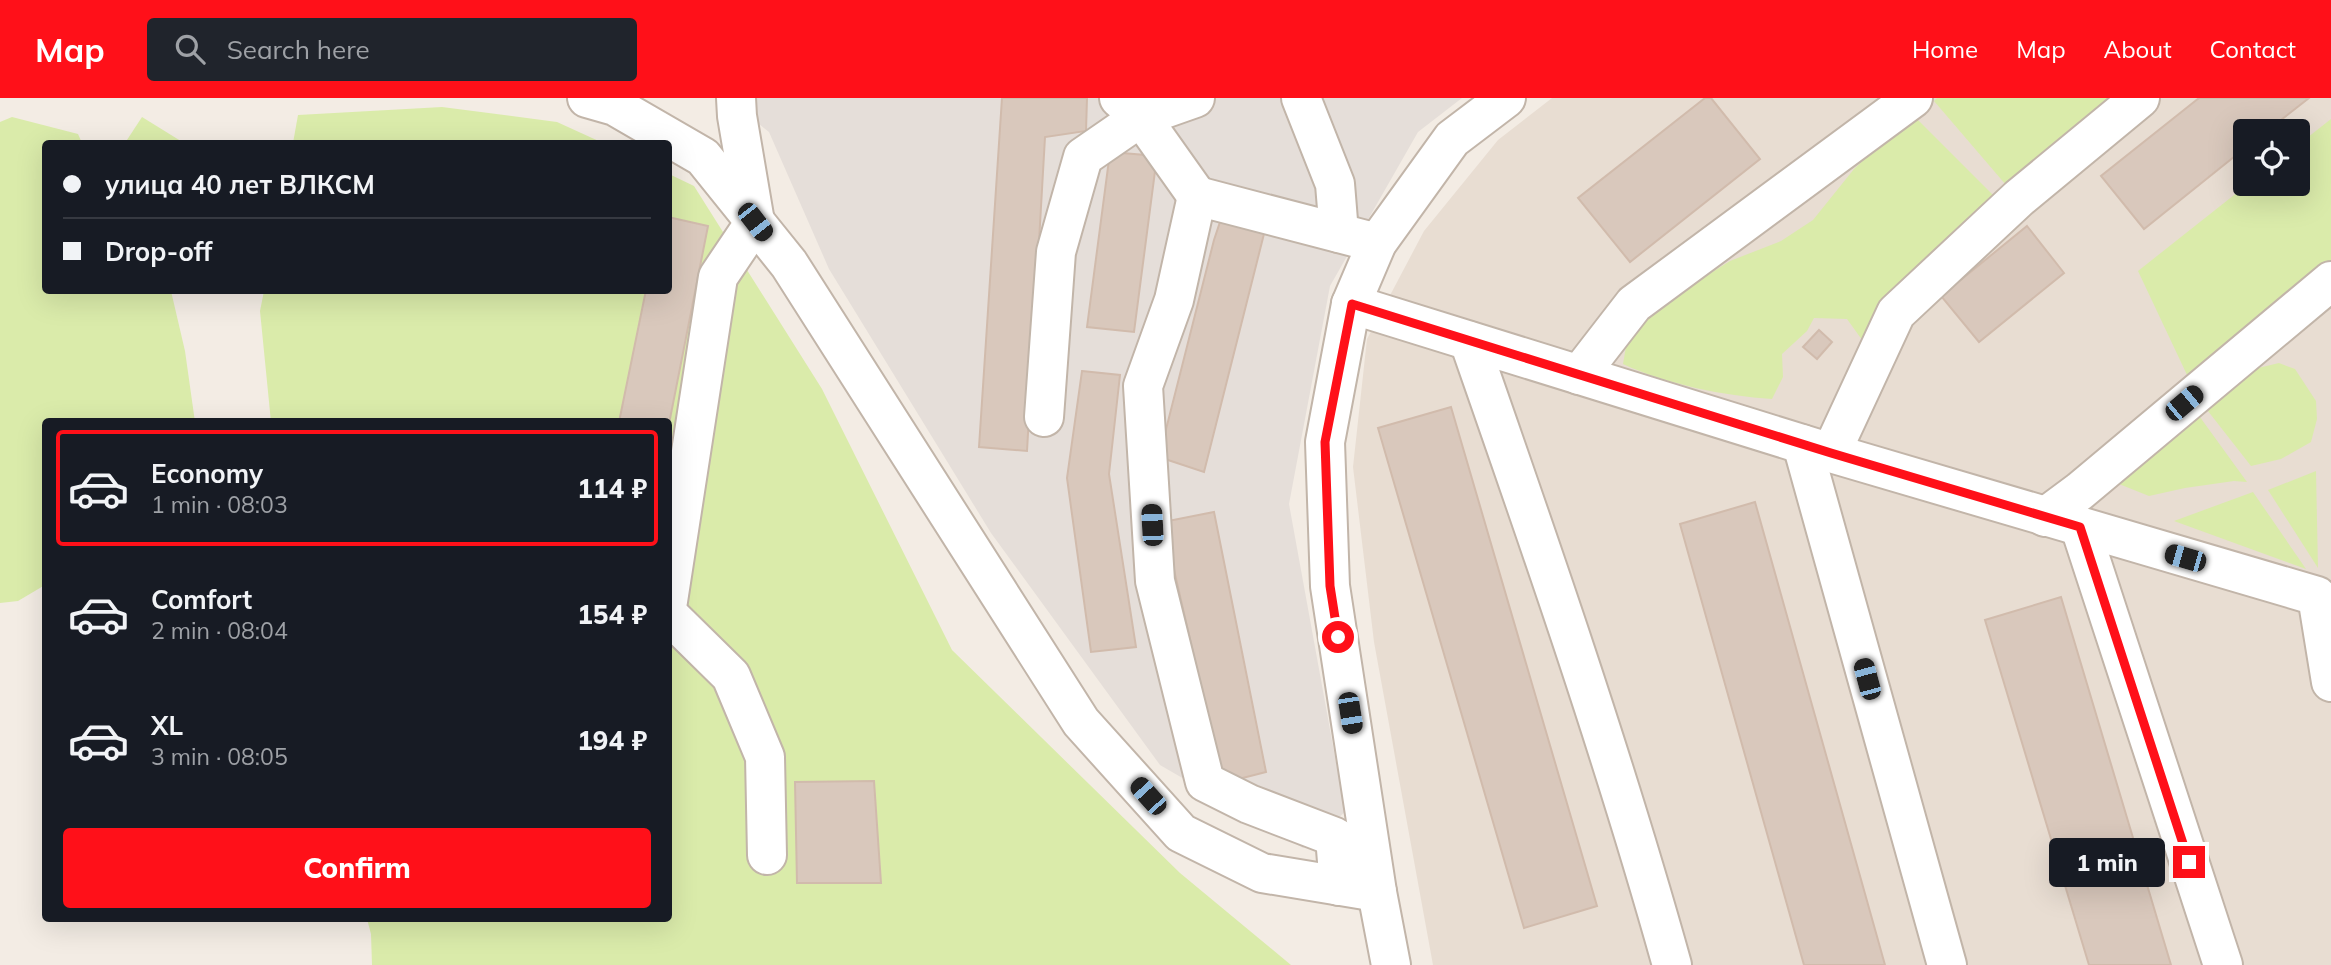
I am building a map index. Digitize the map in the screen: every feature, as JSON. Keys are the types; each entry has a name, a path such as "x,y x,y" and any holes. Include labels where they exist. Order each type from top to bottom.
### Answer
{"street":[{"path":"587,98 615,106 703,157 789,264 1081,722 1181,833 1262,873 1377,892"},
{"path":"672,575 718,277 755,222 736,98"},
{"path":"1044,417 1056,252 1083,157 1130,107 1195,98"},
{"path":"1301,98 1335,184 1339,233"},
{"path":"1391,965 1377,892 1330,586 1325,442 1352,304 1377,243 1451,139 1506,98"},
{"path":"1579,375 1634,304 1913,98"},
{"path":"1947,965 1817,449 1896,313 2019,198 2140,98"},
{"path":"1130,107 1197,196 1377,243"},
{"path":"1197,196 1174,300 1143,386 1155,581 1205,782 1249,804 1335,837 1339,886"},
{"path":"2062,522 2080,491 2331,281"},
{"path":"1352,304 1817,449 2317,596 2331,682"},
{"path":"1469,341 1638,844 1672,965"},
{"path":"2062,522 2223,965"},
{"path":"672,618 731,676 765,757 767,855"}],"shaded area":[{"path":"726,98 1462,98 1418,132 1330,286 1289,504 1345,812 1303,848 1160,765 991,533 829,269 769,132"},
{"path":"1552,98 2331,98 2331,965 1433,965 1374,642 1353,467 1367,339 1424,231 1498,140"}],"green space":[{"path":"1937,98 2121,98 2012,192 1934,101"},
{"path":"442,107 557,122 596,140 294,140 298,115"},
{"path":"12,117 78,134 81,140 42,140 42,294 172,294 185,351 194,418 42,418 42,587 18,601 0,603 0,122"},
{"path":"142,117 179,140 127,140"},
{"path":"1917,119 1996,198 1923,260 1884,302 1865,344 1847,319 1814,318 1807,331 1782,354 1783,377 1772,399 1696,388 1623,364 1628,335 1677,294 1730,261 1781,241 1813,220 1854,169 1875,149"},
{"path":"2331,119 2331,262 2188,377 2138,271 2233,196 2310,196 2310,136"},
{"path":"672,175 694,186 822,389 952,650 1180,873 1291,965 372,965 368,922 672,922 672,418 271,418 260,311 263,294 672,294"},
{"path":"2279,363 2295,369 2316,401 2317,419 2311,442 2281,459 2251,466 2204,406 2254,369"},
{"path":"2197,413 2247,482 2234,481 2185,488 2149,496 2119,484 2130,465"},
{"path":"2316,471 2318,568 2268,490"},
{"path":"2253,492 2306,569 2174,521"}],"building":[{"path":"1002,98 1087,98 1086,131 1045,137 1027,451 979,447"},
{"path":"1705,98 1711,98 1760,159 1630,262 1578,198"},
{"path":"2199,98 2309,98 2282,119 2233,119 2233,158 2144,229 2101,176"},
{"path":"1110,152 1157,156 1134,332 1087,327"},
{"path":"1225,207 1267,222 1204,472 1159,457 1214,240"},
{"path":"672,218 708,226 670,418 620,418 645,294 672,294"},
{"path":"2027,226 2064,273 1979,342 1941,296"},
{"path":"1819,330 1832,342 1817,359 1803,347"},
{"path":"1082,371 1120,375 1109,474 1136,647 1091,652 1067,478"},
{"path":"1451,407 1597,906 1524,928 1378,428"},
{"path":"1755,502 1885,965 1804,965 1680,524"},
{"path":"1214,512 1266,772 1223,783 1163,522"},
{"path":"2061,597 2171,965 2089,965 1985,620"},
{"path":"874,781 881,883 797,883 795,782"}],"route":[{"path":"1338,637 1330,586 1325,442 1352,304 1831,453 2080,527 2189,862"}]}
